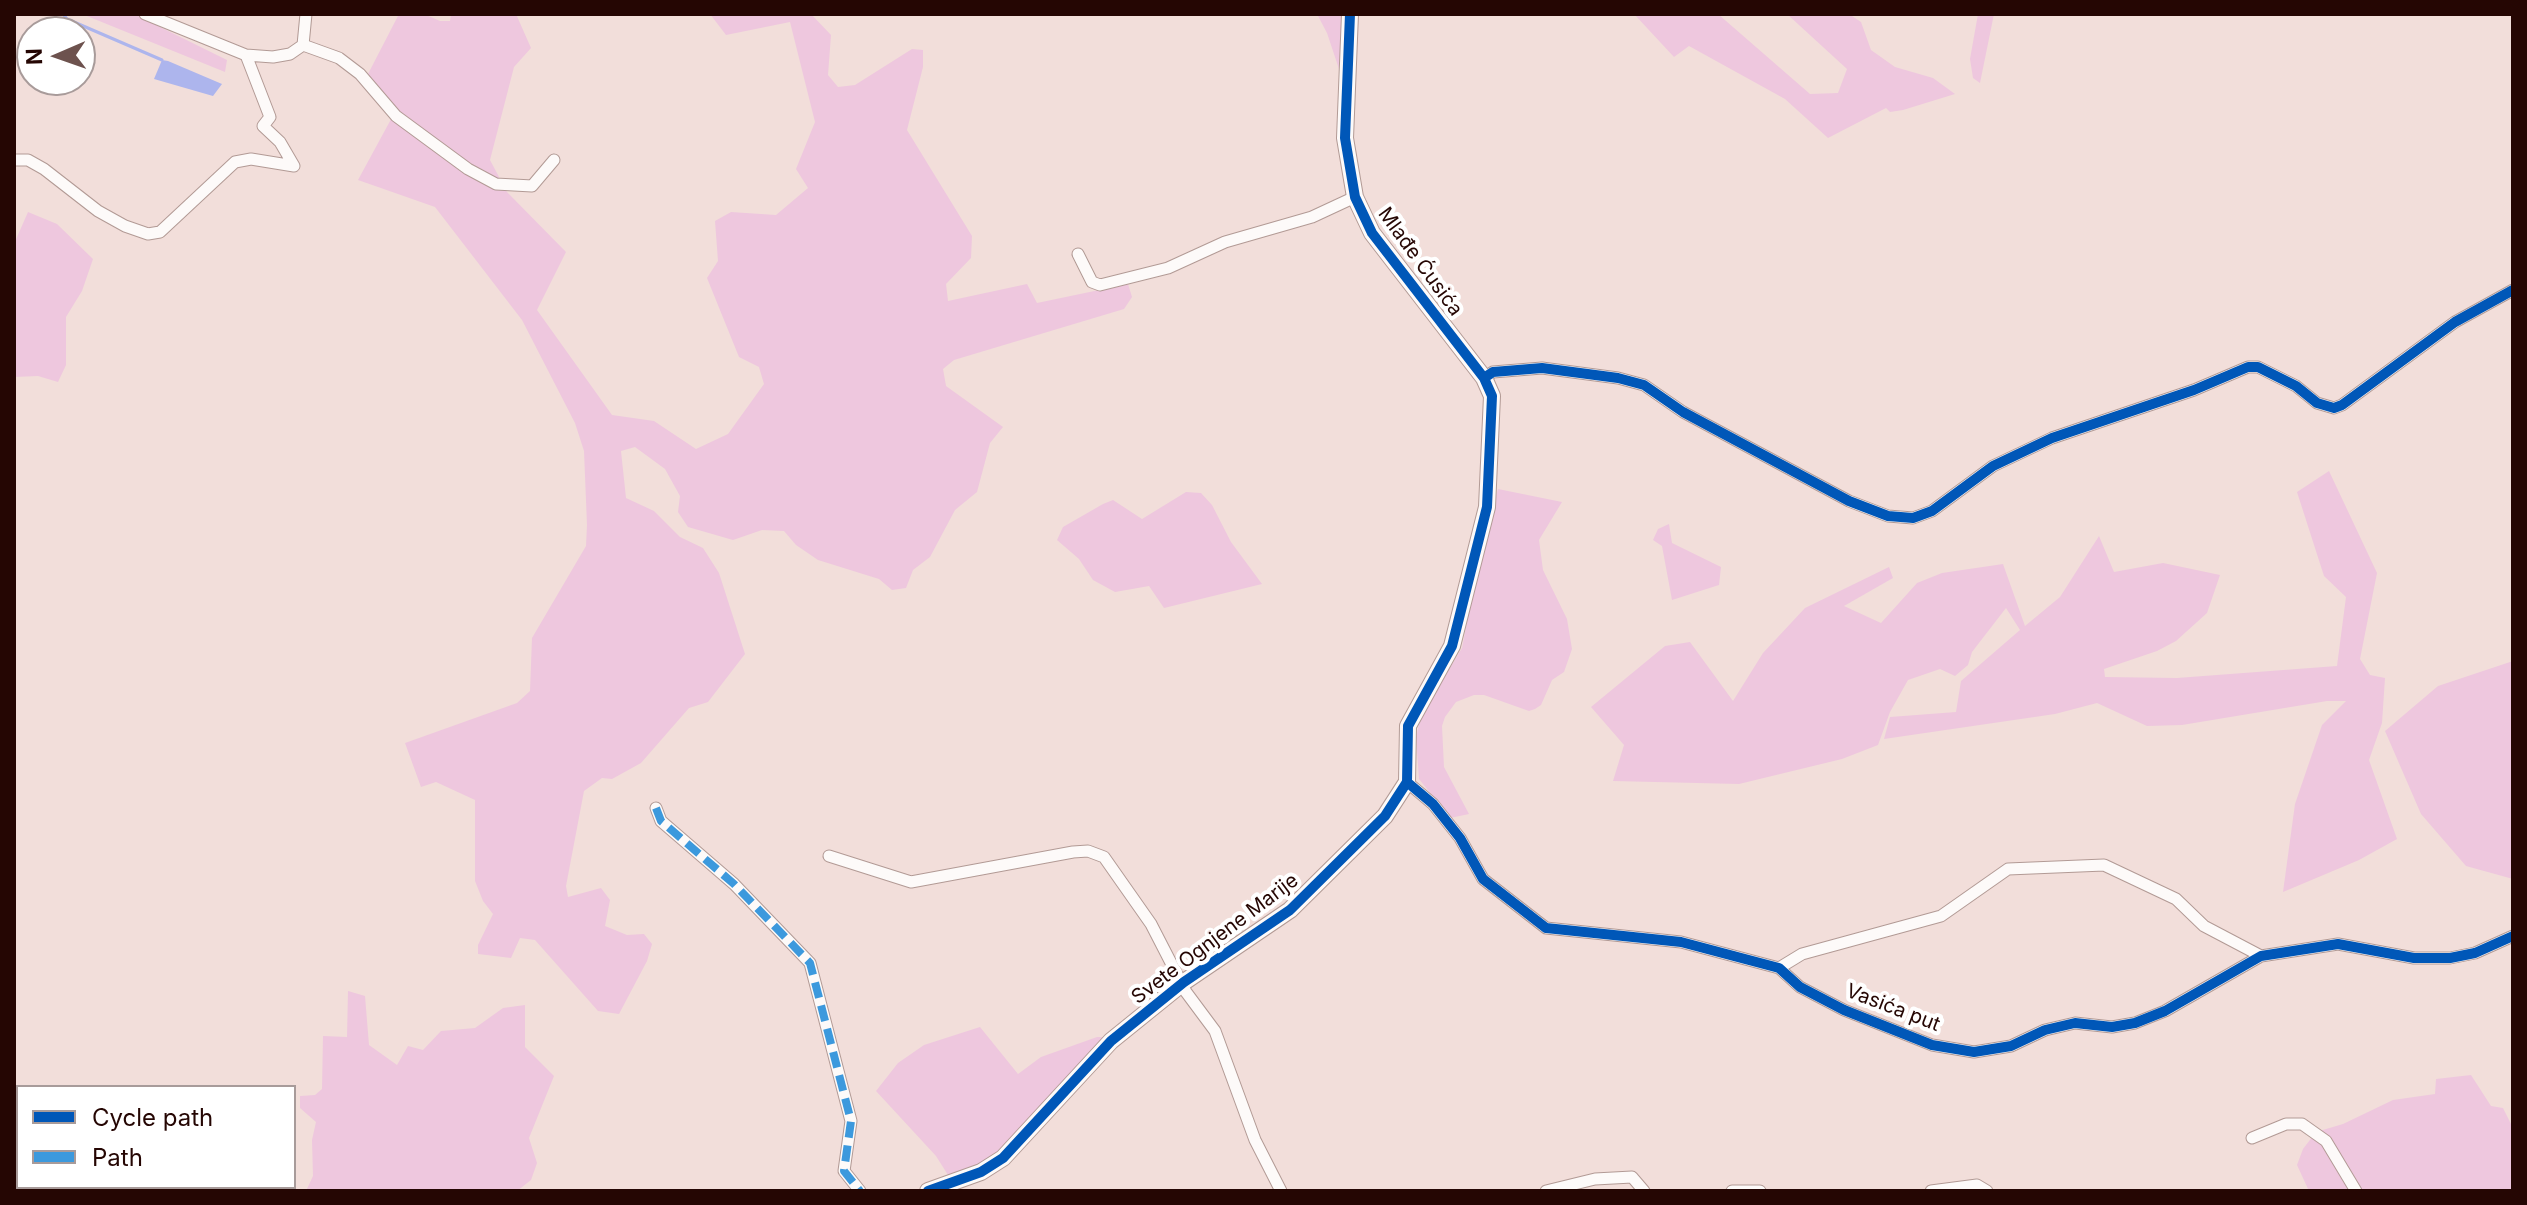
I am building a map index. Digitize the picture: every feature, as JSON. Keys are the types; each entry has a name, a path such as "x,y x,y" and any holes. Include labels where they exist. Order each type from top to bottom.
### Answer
{"street":[{"path":"145,14 246,55 273,57 290,54 303,45 306,14"},
{"name":"Mlađe Ćusića","path":"1350,14 1345,138 1355,197 1372,233 1484,378"},
{"path":"303,45 350,66 396,116 468,169 496,184 532,186 554,160"},
{"path":"14,160 28,160 44,169 98,211 125,226 148,234 160,232 235,162 251,159 294,166 280,142 263,126 270,117 246,55"},
{"path":"1078,254 1092,282 1100,285 1168,268 1225,242 1312,217 1355,197"},
{"path":"1407,782 1408,726 1452,646 1487,507 1492,396 1484,378 1493,372 1542,368 1618,378 1644,385 1683,412 1849,501 1888,516 1913,518 1932,511 1993,466 2052,438 2194,390 2248,367 2258,367 2296,386 2317,403 2334,408 2342,405 2455,322 2513,290"},
{"name":"Vasića put","path":"1407,782 1433,804 1460,838 1483,879 1546,928 1681,942 1779,968 1800,987 1844,1010 1932,1045 1974,1052 2011,1046 2045,1030 2075,1023 2112,1027 2135,1023 2165,1011 2261,956 2338,944 2414,958 2450,958 2475,953 2513,936"},
{"name":"Svete Ognjene Marije","path":"928,1191 993,1167 1043,1118 1111,1041 1184,982 1290,910 1385,816 1407,782"},
{"path":"656,808 661,821 734,884 810,963 851,1121 844,1171 860,1191"},
{"path":"829,856 911,882 1073,852 1097,853 1104,857 1151,924 1215,1031 1255,1140 1281,1191"},
{"path":"1779,968 1802,954 1941,916 2008,869 2104,865 2176,899 2204,926 2261,956"},
{"path":"2252,1138 2286,1124 2302,1124 2326,1141 2356,1191"},
{"path":"1546,1191 1595,1179 1632,1177 1644,1191"},
{"path":"1931,1191 1977,1185 1987,1191"},
{"path":"1732,1191 1760,1191"}],"shaded area":[{"path":"82,14 153,14 156,25 227,60 225,72 96,20 96,16"},
{"path":"399,14 424,14 440,21 450,21 451,14 516,14 531,48 514,67 490,160 507,192 566,252 537,310 612,415 654,421 696,449 728,434 764,384 759,367 739,357 707,278 718,261 715,221 731,212 776,215 808,188 796,169 815,122 790,22 726,35 710,14 811,14 831,35 828,75 838,87 855,85 912,49 923,50 923,67 907,130 972,236 971,258 946,284 948,301 1027,284 1037,303 1128,284 1132,297 1124,309 954,360 943,369 946,386 1003,427 990,443 977,492 955,510 930,557 913,570 906,588 892,590 879,579 818,560 796,545 784,531 762,530 733,540 688,527 678,512 680,496 665,469 635,447 621,451 626,498 654,511 680,537 703,548 719,573 745,654 708,702 689,708 641,763 612,779 602,778 584,791 566,886 568,897 601,888 610,900 605,926 627,935 644,934 652,944 647,961 619,1014 598,1011 535,940 520,938 511,958 478,954 478,945 493,914 483,901 475,881 475,800 436,782 421,787 405,743 517,703 530,691 532,638 586,546 587,525 584,451 575,423 522,320 435,207 358,180 396,110 368,74"},
{"path":"1317,14 1344,14 1340,72 1327,33"},
{"path":"1634,14 1718,14 1810,94 1838,93 1847,69 1787,14 1849,14 1861,22 1871,50 1895,67 1933,78 1955,94 1903,110 1890,112 1886,108 1828,138 1785,99 1689,46 1674,57"},
{"path":"1978,14 1994,14 1980,83 1973,78 1970,59"},
{"path":"28,212 57,224 93,259 82,291 66,317 66,365 58,382 38,376 14,377 14,244"},
{"path":"2329,471 2377,573 2360,659 2370,675 2385,678 2382,723 2369,760 2397,839 2359,860 2283,892 2295,804 2322,725 2346,701 2327,701 2182,725 2147,726 2097,703 2055,714 1884,739 1890,717 1956,712 1961,681 2020,630 2006,608 1972,652 1968,665 1955,676 1940,669 1908,680 1890,712 1878,745 1842,759 1739,784 1613,781 1624,745 1591,707 1665,646 1690,642 1733,701 1763,653 1805,608 1889,567 1893,578 1844,606 1881,623 1917,583 1942,573 2003,564 2025,626 2060,597 2099,536 2114,572 2163,563 2220,575 2207,613 2176,641 2157,651 2104,669 2105,677 2177,678 2337,666 2346,597 2324,576 2297,492"},
{"path":"1498,489 1562,502 1539,540 1543,570 1567,619 1572,649 1564,672 1552,680 1541,705 1535,709 1529,711 1484,695 1474,695 1456,702 1445,717 1442,726 1444,767 1469,814 1450,818 1419,779 1416,737 1421,716 1462,648 1484,535"},
{"path":"1186,492 1201,493 1212,505 1231,542 1262,584 1164,608 1149,586 1115,592 1093,580 1079,559 1057,540 1063,527 1113,500 1142,519"},
{"path":"1669,524 1672,543 1721,567 1719,585 1672,600 1662,546 1653,540 1658,529"},
{"path":"2513,661 2513,879 2466,866 2421,814 2385,731 2438,686"},
{"path":"348,991 365,996 369,1045 397,1065 408,1046 423,1050 441,1031 475,1028 503,1008 525,1005 525,1047 554,1076 529,1138 537,1163 531,1180 517,1191 306,1191 313,1176 312,1140 316,1122 300,1108 300,1096 315,1095 322,1089 323,1036 347,1037"},
{"path":"980,1027 1018,1074 1041,1057 1102,1037 1101,1043 1008,1146 982,1163 948,1175 936,1156 876,1091 898,1063 924,1045"},
{"path":"2471,1075 2491,1106 2503,1108 2513,1128 2513,1191 2309,1191 2297,1165 2303,1149 2316,1132 2343,1124 2393,1100 2435,1094 2436,1079"}],"water":[{"path":"162,60 222,84 213,96 154,79"}],"waterway":[{"path":"63,14 67,19 162,60"}],"marked path":[{"path":"656,808 661,821 734,884 810,963 851,1121 844,1171 860,1191"}],"cycle path":[{"path":"928,1191 981,1172 1003,1158 1111,1041 1184,982 1290,910 1385,816 1407,782 1408,726 1452,646 1487,507 1492,396 1484,378 1372,233 1355,197 1345,138 1350,14"},
{"path":"1484,378 1493,372 1542,368 1618,378 1644,385 1683,412 1849,501 1888,516 1913,518 1932,511 1993,466 2052,438 2194,390 2248,367 2258,367 2296,386 2317,403 2334,408 2342,405 2455,322 2513,290"},
{"path":"1407,782 1433,804 1460,838 1483,879 1546,928 1681,942 1779,968 1800,987 1844,1010 1932,1045 1974,1052 2011,1046 2045,1030 2075,1023 2112,1027 2135,1023 2165,1011 2261,956 2338,944 2414,958 2450,958 2475,953 2513,936"}]}
